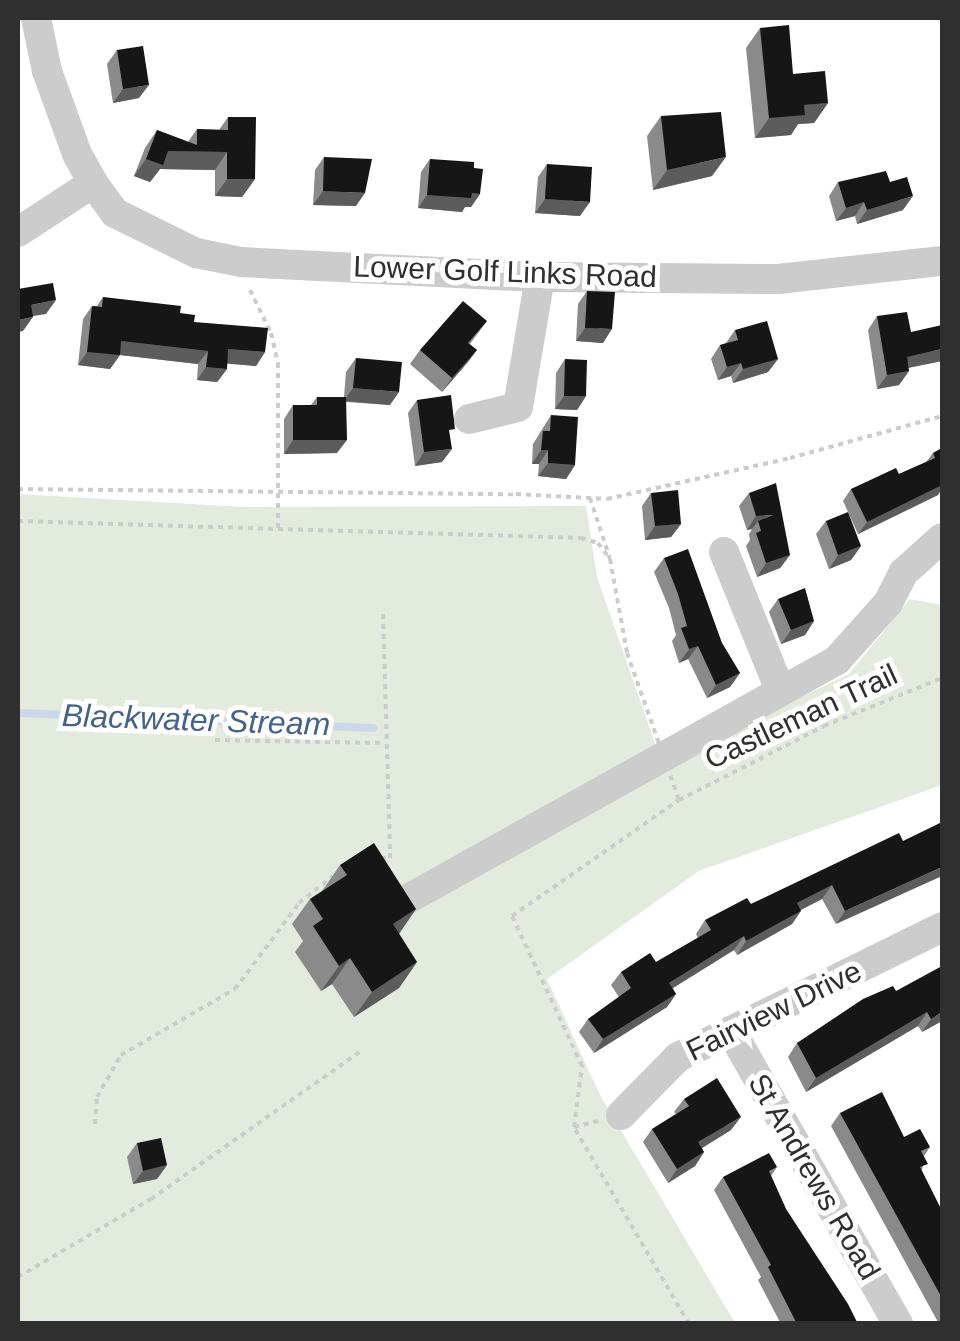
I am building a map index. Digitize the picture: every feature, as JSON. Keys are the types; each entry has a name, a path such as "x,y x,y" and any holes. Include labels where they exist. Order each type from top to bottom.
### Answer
{"street":[{"name":"Lower Golf Links Road","path":"36,18 47,71 77,154 92,183 115,213 156,237 196,253 240,262 540,277 778,279 942,261"},
{"path":"18,232 92,183"},
{"path":"469,419 518,407 540,277"},
{"path":"406,900 733,714 838,660 888,602 903,573 942,538"},
{"path":"724,552 780,690"},
{"name":"Fairview Drive","path":"621,1115 678,1057 942,927"},
{"name":"St Andrews Road","path":"731,1031 898,1324"}],"path":[{"path":"240,262 242,277 271,333 278,363 278,529"},
{"path":"18,489 516,494 607,499 790,458 942,416"},
{"path":"590,498 610,559 627,653 679,800"},
{"path":"18,522 582,538 598,543 610,559"},
{"path":"374,858 390,858 382,611"},
{"name":"Castleman Trail","path":"689,1324 574,1127 582,1066 512,916 679,800 824,726 942,678"},
{"path":"214,740 385,742"},
{"path":"95,1124 98,1097 121,1055 234,989 299,903 334,874"},
{"path":"18,1277 150,1199 362,1050"}],"shaded area":[{"path":"18,494 243,507 586,506 597,577 665,772 740,726 849,674 910,599 942,605 942,785 699,871 547,979 600,1095 735,1323 18,1323"}],"building":[{"path":"789,25 793,74 825,71 828,103 804,105 805,115 769,118 760,28"},
{"path":"143,46 149,85 123,89 117,50"},
{"path":"721,112 726,157 667,170 661,116"},
{"path":"228,117 256,117 255,179 227,179 227,152 168,151 163,165 146,159 157,130 197,145 197,129 228,130"},
{"path":"324,157 372,159 365,193 323,191"},
{"path":"430,159 474,162 474,168 483,169 480,194 472,193 471,198 427,195"},
{"path":"547,164 592,167 590,202 545,199"},
{"path":"886,171 890,182 907,177 913,196 867,210 864,202 846,208 838,182"},
{"path":"53,283 56,300 31,305 33,317 18,320 18,289"},
{"path":"587,291 615,292 612,329 585,328"},
{"path":"103,297 181,306 180,313 195,315 194,322 268,328 265,352 228,349 227,369 206,367 208,351 121,341 120,355 87,352 92,306 102,307"},
{"path":"463,301 487,321 468,343 477,350 452,378 420,350"},
{"path":"907,312 911,332 942,325 942,349 907,357 909,371 887,375 877,316"},
{"path":"767,321 778,359 743,369 741,363 727,367 720,345 738,340 735,330"},
{"path":"356,358 402,362 399,392 353,388"},
{"path":"565,359 587,360 586,396 564,396"},
{"path":"451,395 455,429 449,430 452,449 424,452 417,400"},
{"path":"317,397 346,397 347,440 293,440 293,405 317,405"},
{"path":"551,415 578,417 575,465 548,463 548,450 541,450 543,431 550,431"},
{"path":"942,448 942,485 867,522 851,489 896,468 899,474 935,458 933,453"},
{"path":"776,483 790,555 766,563 756,533 761,531 758,521 773,515 756,516 749,493"},
{"path":"678,490 681,524 655,526 651,493"},
{"path":"848,512 861,546 838,555 826,521"},
{"path":"688,549 722,643 740,673 716,685 698,646 689,649 681,628 687,626 664,558"},
{"path":"805,588 814,621 791,630 778,599"},
{"path":"942,822 942,867 845,911 832,885 797,903 801,911 746,941 744,936 669,983 676,994 603,1039 588,1019 631,988 621,972 650,953 656,962 711,930 705,920 747,898 751,904 899,833 903,841"},
{"path":"374,843 416,909 393,924 417,962 372,992 350,958 339,966 313,926 323,919 310,899 347,875 340,865"},
{"path":"942,966 942,1012 931,1019 927,1012 816,1078 797,1043 863,999 893,986 896,991"},
{"path":"717,1078 741,1117 698,1142 704,1152 677,1169 652,1129 689,1106 684,1099"},
{"path":"882,1092 904,1137 920,1129 930,1147 921,1151 928,1164 920,1167 942,1211 942,1298 840,1113"},
{"path":"161,1138 167,1165 143,1171 137,1143"},
{"path":"769,1153 777,1167 769,1171 786,1209 858,1324 797,1324 768,1267 771,1265 723,1177"}],"waterway":[{"name":"Blackwater Stream","path":"18,713 374,728"}]}
